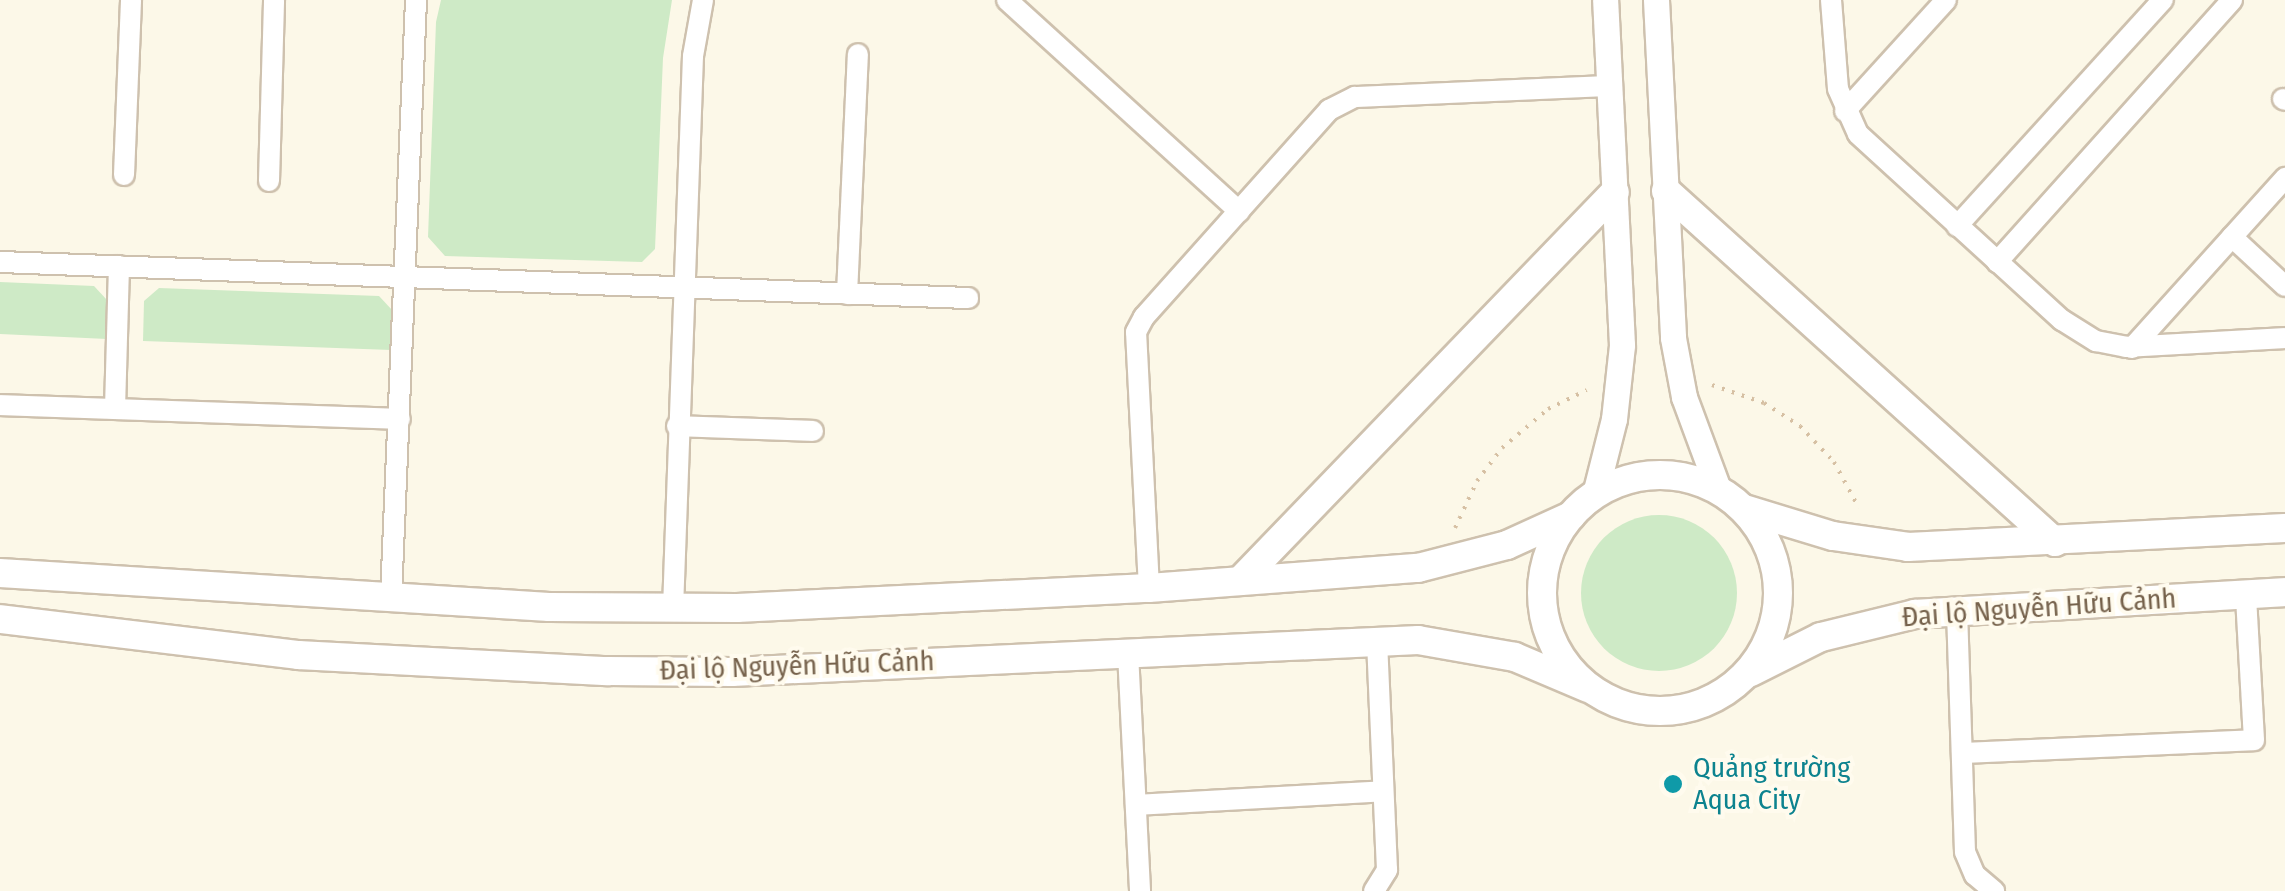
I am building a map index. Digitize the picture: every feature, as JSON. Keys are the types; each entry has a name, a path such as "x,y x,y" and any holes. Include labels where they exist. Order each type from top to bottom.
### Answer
{"main road":[{"path":"1666,191 2055,542"},
{"path":"1240,582 1615,192"},
{"path":"1744,509 1768,544 1778,586 1773,629 1745,675 1710,700 1669,711 1627,707 1588,688 1560,656 1542,606 1549,553 1571,516 1595,494 1624,480 1656,474 1688,478 1718,490 1744,509 1832,536 1883,545 1938,548 2285,528"},
{"path":"1,573 391,597 673,609 1150,588 1447,563 1507,545 1571,516"},
{"name":"Đại lộ Nguyễn Hữu Cảnh","path":"1745,675 1838,631 1915,614 2285,592"},
{"name":"Đại lộ Nguyễn Hữu Cảnh","path":"0,620 298,656 608,671 732,672 1418,640 1487,650 1546,668 1588,688"}],"street":[{"path":"124,176 131,0"},
{"path":"269,180 274,0"},
{"path":"391,597 416,0"},
{"path":"673,609 693,56 703,0"},
{"path":"1007,0 1239,210"},
{"path":"1595,494 1614,419 1622,344 1605,0"},
{"path":"1656,0 1677,365 1695,432 1718,490"},
{"path":"1832,0 1835,72 1845,110 1869,147 2073,328 2096,341 2132,348 2285,338"},
{"path":"1845,110 1946,0"},
{"path":"1957,226 2162,0"},
{"path":"1997,262 2232,0"},
{"path":"848,294 858,54"},
{"path":"1150,588 1136,332 1144,317 1329,110 1348,98 1609,86"},
{"path":"2132,348 2285,178"},
{"path":"2232,237 2285,286"},
{"path":"0,262 968,298"},
{"path":"115,409 120,266"},
{"path":"0,405 400,419"},
{"path":"678,426 813,431"},
{"path":"1962,753 2254,740 2246,596"},
{"path":"1957,611 1965,852 1975,875 1994,891"},
{"path":"1374,891 1387,870 1377,641"},
{"path":"1128,653 1140,891"},
{"path":"1136,805 1384,791"}],"path":[{"path":"1712,385 1764,402 1800,426 1834,462 1860,508"},
{"path":"1455,528 1478,481 1502,448 1548,408 1587,390"}],"green space":[{"path":"441,0 672,0 663,58 655,249 642,262 445,256 428,237 436,22"},
{"path":"0,282 94,286 107,300 107,339 0,334"},
{"path":"159,288 379,296 393,311 391,350 143,341 144,301"},
{"path":"1659,515 1689,521 1714,538 1731,563 1737,593 1731,623 1714,648 1689,665 1659,671 1629,665 1604,648 1587,623 1581,593 1587,563 1604,538 1629,521"}],"place":[{"name":"Quảng trường Aqua City","path":"1673,784"}]}
